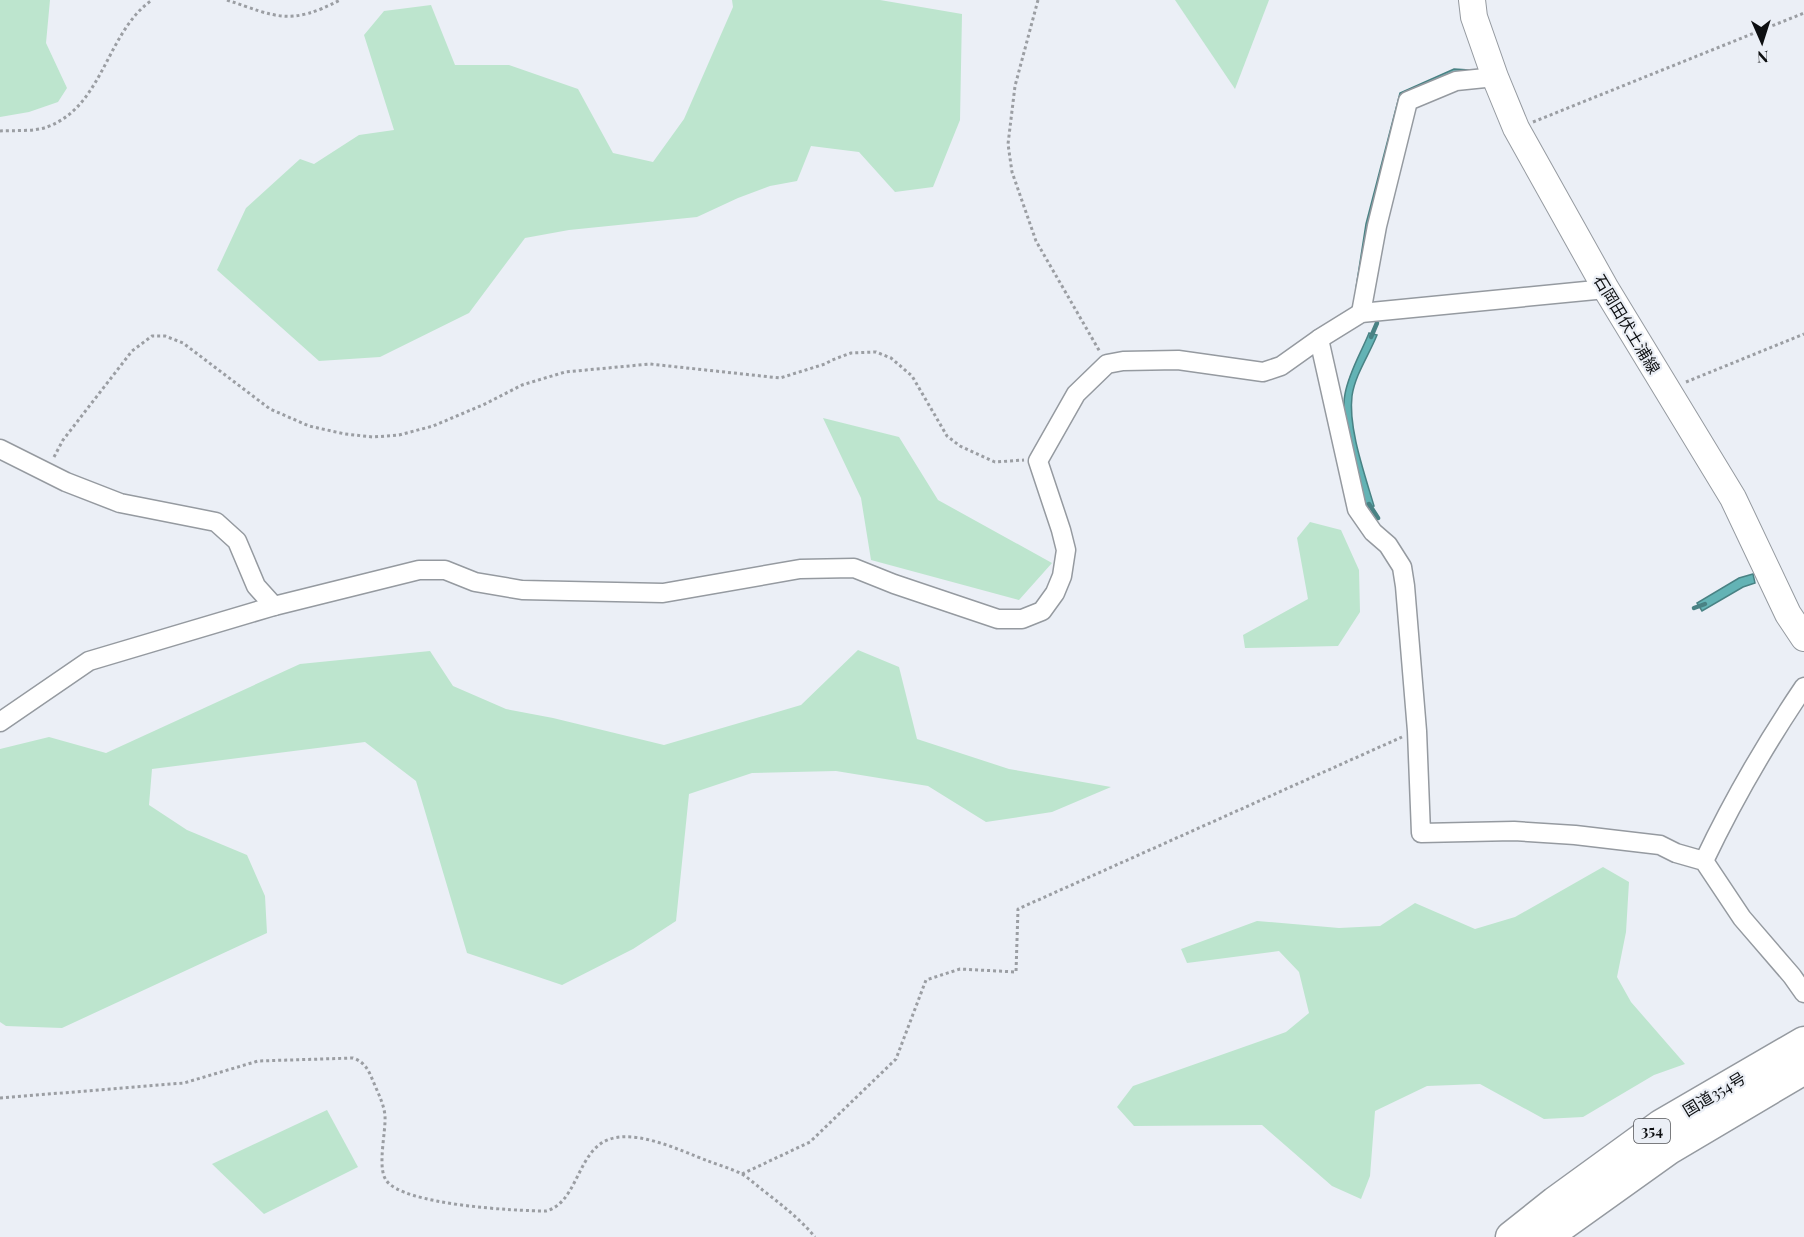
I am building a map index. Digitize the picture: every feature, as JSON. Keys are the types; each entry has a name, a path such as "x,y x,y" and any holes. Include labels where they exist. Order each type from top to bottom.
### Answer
{"highway":[{"name":"国道354号","path":"1511,1237 1661,1125 1804,1042"},
{"name":"国道354号","path":"1546,1237 1669,1149 1804,1069"}],"main road":[{"name":"石岡田伏土浦線","path":"1472,0 1474,17 1516,128 1606,289 1732,498 1788,614 1804,638"}],"street":[{"path":"1361,313 1377,226 1408,101 1456,81 1495,77"},
{"path":"0,722 89,662 274,606 419,570 445,570 475,582 522,590 663,593 800,569 854,568 998,619 1023,619 1042,611 1054,593 1062,576 1066,550 1038,461 1076,394 1107,364 1123,361 1178,360 1263,372 1281,366 1361,313 1606,289"},
{"path":"1319,339 1357,509 1373,532 1388,545 1402,567 1406,586 1417,730 1421,833 1514,831 1575,835 1660,846 1704,861 1742,918 1804,993"},
{"path":"0,449 66,482 120,503 219,524 237,541 256,586 274,606"},
{"path":"1704,861 1744,781 1804,687"}],"path":[{"path":"0,131 45,128 75,109 87,96 133,15 152,0"},
{"path":"227,0 276,16 286,17 311,14 340,0"},
{"path":"1038,0 1016,86 1008,144 1012,172 1036,241 1107,364"},
{"path":"1516,128 1804,13"},
{"path":"1667,390 1804,334"},
{"path":"46,471 63,440 132,351 152,336 165,336 183,343 270,410 309,426 345,434 374,437 399,435 433,426 522,385 573,371 660,365 780,378 851,353 876,352 891,358 912,376 947,436 960,446 995,462 1038,461"},
{"path":"742,1174 810,1142 896,1059 926,980 960,969 1016,972 1018,909 1417,730"},
{"path":"0,1098 184,1083 258,1061 353,1058 368,1068 383,1106 385,1118 383,1165 386,1181 414,1195 457,1205 546,1211 554,1209 561,1203 580,1170 599,1144 625,1138 654,1140 742,1174 800,1219 815,1237"}],"green space":[{"path":"0,0 50,0 46,43 67,88 58,102 29,112 0,117"},
{"path":"732,0 880,0 962,14 960,120 933,187 895,192 859,152 811,146 797,181 770,186 697,217 569,230 525,238 469,313 380,357 319,361 217,270 246,208 300,159 314,164 359,135 394,130 364,35 384,11 431,5 455,65 509,65 578,89 613,153 653,162 684,119 733,7"},
{"path":"1175,0 1269,0 1235,89"},
{"path":"823,418 899,437 938,500 1052,563 1019,600 871,560 861,498"},
{"path":"1310,522 1341,530 1359,570 1360,612 1338,646 1245,648 1243,635 1308,599 1297,538"},
{"path":"858,650 899,667 917,739 1009,769 1111,787 1052,812 986,822 928,786 836,771 752,773 689,794 676,921 633,949 562,985 467,953 416,781 365,742 152,769 149,805 187,830 247,855 265,896 267,933 62,1028 6,1026 0,1022 0,749 49,737 106,753 300,664 430,651 453,686 506,709 664,745 801,705"},
{"path":"1603,867 1629,882 1626,932 1617,977 1631,1002 1685,1064 1654,1075 1583,1117 1544,1119 1480,1084 1427,1086 1375,1111 1370,1176 1361,1199 1332,1186 1262,1125 1134,1126 1117,1107 1133,1086 1286,1032 1309,1013 1299,972 1279,951 1187,963 1181,949 1257,921 1339,928 1380,926 1415,903 1475,929 1515,917"},
{"path":"327,1110 358,1167 264,1214 212,1164"}],"water":[{"path":"1454,69 1469,70 1469,78 1405,99 1363,289 1356,288 1366,224 1400,93"},
{"path":"1369,333 1377,335 1356,380 1351,409 1358,451 1374,506 1367,508 1350,451 1344,407 1349,378"},
{"path":"1753,574 1755,583 1743,587 1702,611 1697,603 1739,578"}],"waterway":[{"path":"1371,337 1377,323"},
{"path":"1369,504 1378,518"},
{"path":"1694,608 1705,604"}]}
